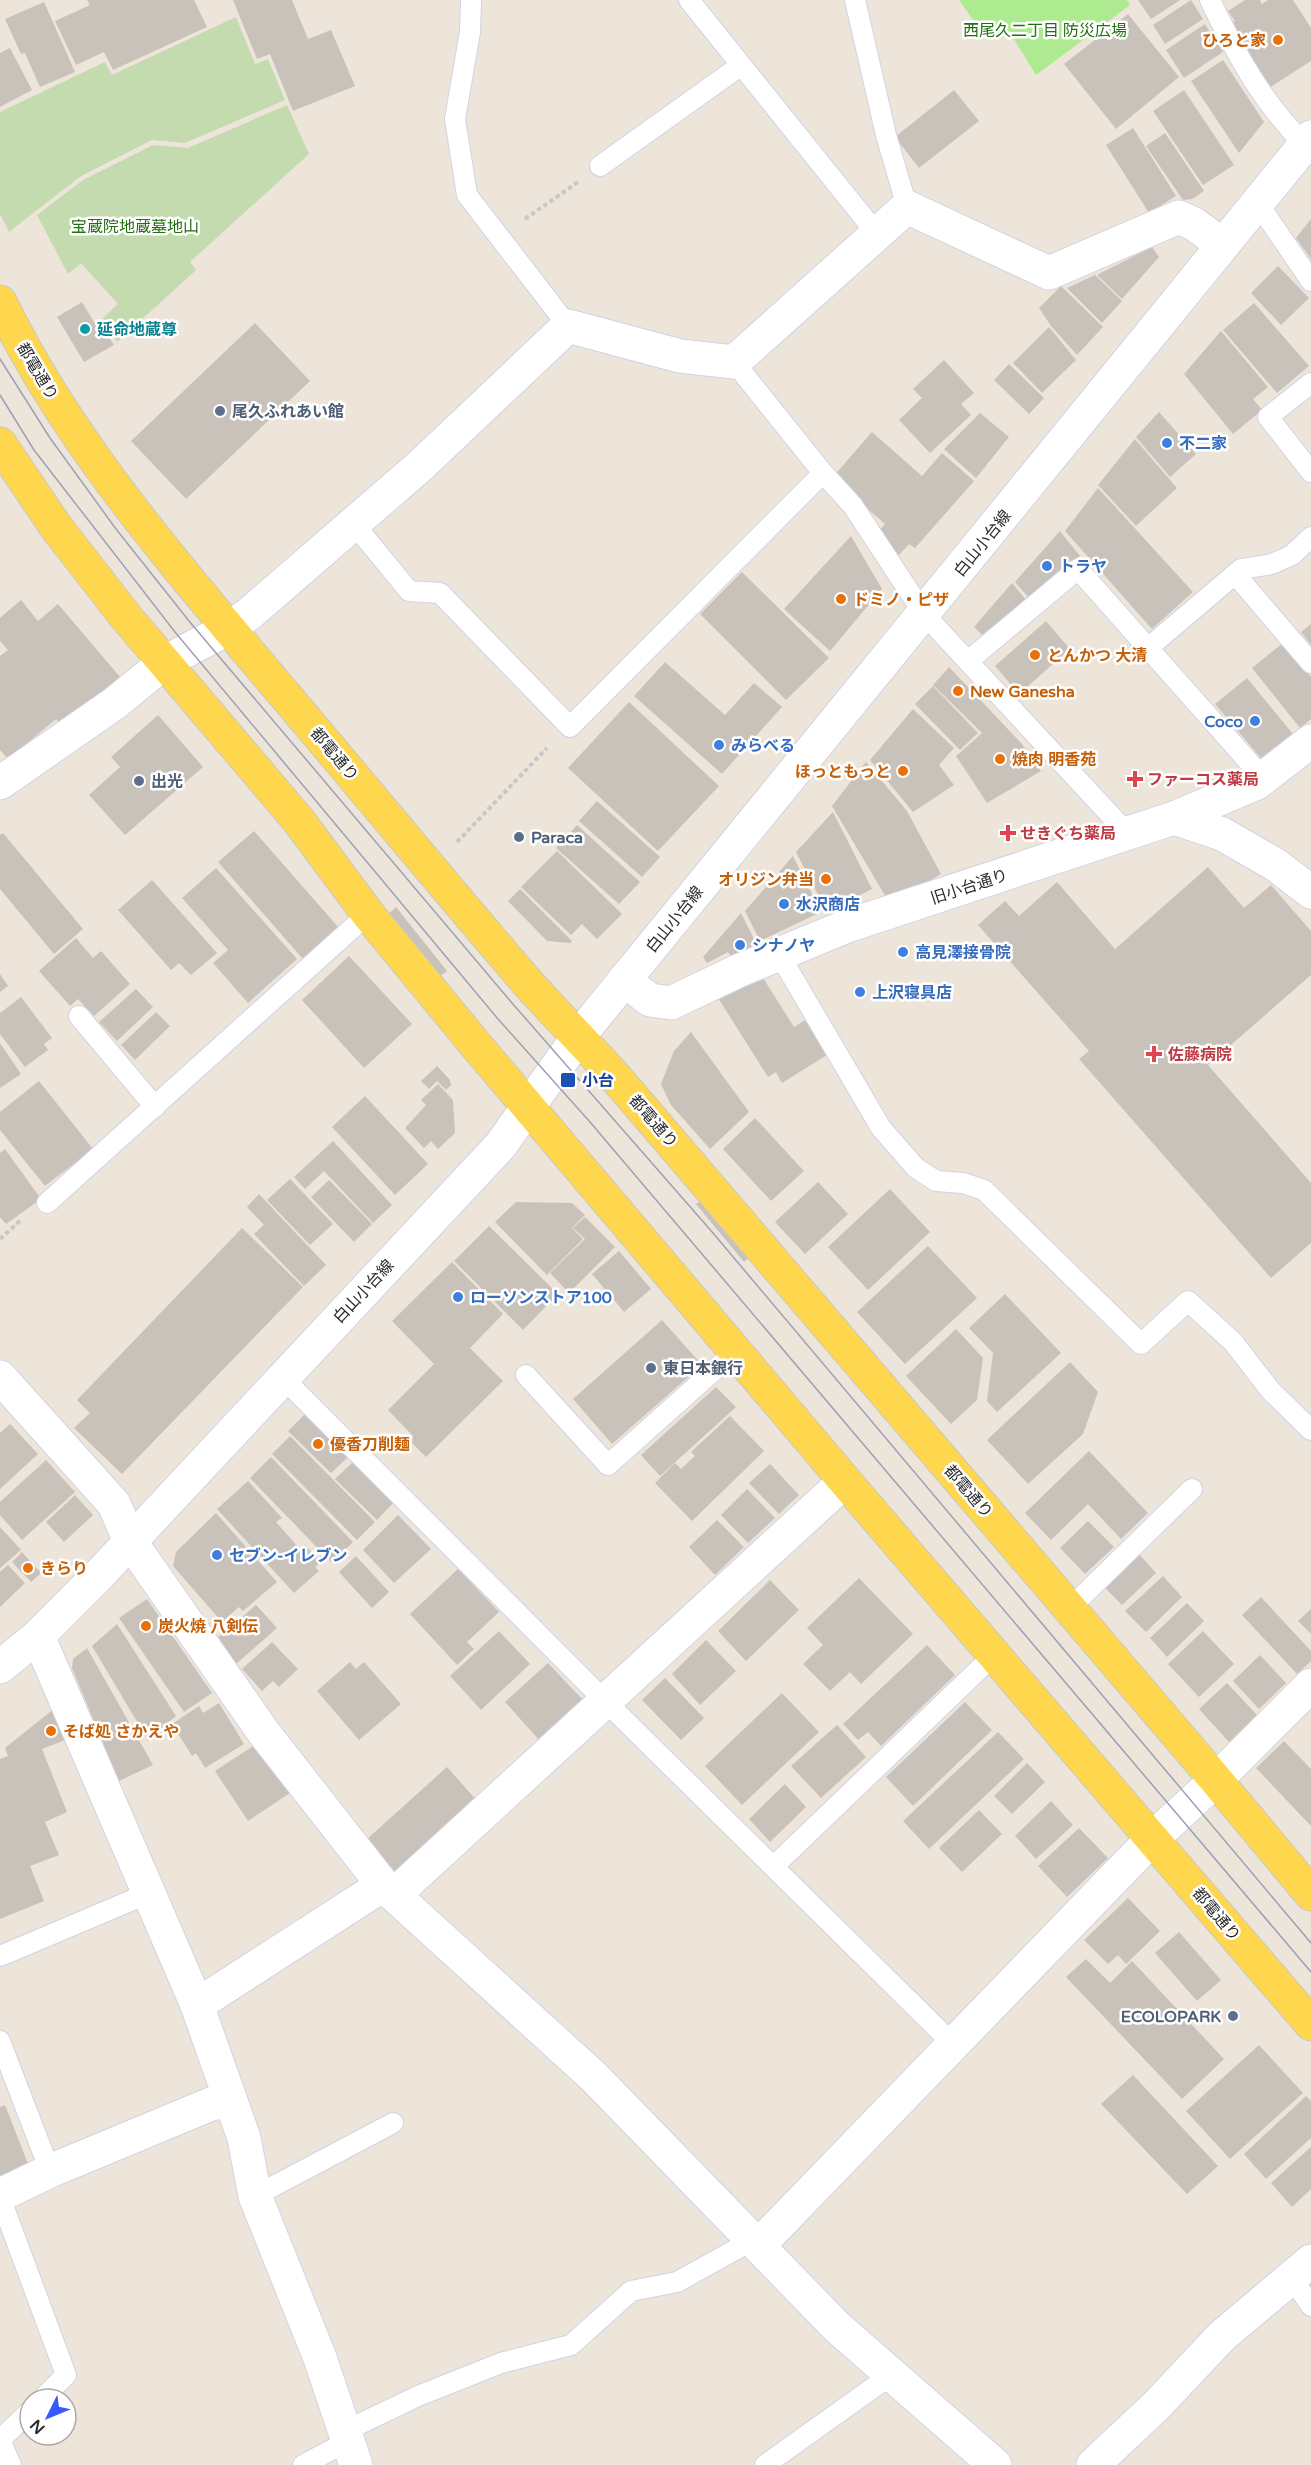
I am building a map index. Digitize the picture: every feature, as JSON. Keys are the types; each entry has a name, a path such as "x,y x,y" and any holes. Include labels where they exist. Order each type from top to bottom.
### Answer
{"main road":[{"name":"都電通り","path":"0,302 14,331 56,403 115,489 229,628 530,984 579,1036 1070,1608 1311,1894"},
{"name":"都電通り","path":"0,444 56,527 165,662 299,821 368,914 845,1481 1311,2025"}],"street":[{"name":"白山小台線","path":"0,1667 38,1636 130,1541 500,1146 579,1036 624,980 1257,202 1309,142"},
{"path":"0,783 115,703 165,662 229,628 249,614 420,466 568,326 680,356 734,362 907,207 1049,273 1179,217 1194,224 1223,245"},
{"name":"旧小台通り","path":"624,980 650,1000 671,1003 847,926 1174,819 1264,779 1311,741"},
{"path":"1174,819 1222,834 1276,865 1311,892"},
{"path":"0,1377 114,1504 130,1541 264,1733 389,1890 594,2077 837,2327 995,2465"},
{"path":"197,2005 389,1890 604,1700 845,1481"},
{"path":"38,1636 197,2005 244,2138 255,2196 320,2358 350,2446"},
{"path":"756,2242 1153,1838 1216,1780 1311,1685"},
{"path":"0,2196 50,2171 211,2104 230,2100"},
{"path":"1093,2465 1156,2406 1222,2336 1301,2270"}],"lane":[{"path":"471,0 470,32 455,119 467,195 568,326"},
{"path":"689,0 877,234"},
{"path":"855,0 886,135 907,207"},
{"path":"1210,0 1239,58 1280,120 1309,142"},
{"path":"600,166 740,66"},
{"path":"1257,202 1311,281"},
{"path":"734,362 853,507 924,614 1128,834"},
{"path":"1311,383 1268,417 1311,471"},
{"path":"354,524 409,591 440,593 570,727 823,473"},
{"path":"1148,648 1241,569 1272,564 1292,555 1311,537"},
{"path":"968,661 1078,569 1264,779"},
{"path":"1235,574 1311,663"},
{"path":"47,1203 368,914"},
{"path":"779,954 881,1128 916,1168 936,1181 963,1183 984,1190 1141,1344 1188,1301 1233,1342 1271,1391 1311,1430"},
{"path":"79,1016 155,1107"},
{"path":"526,1375 608,1465 736,1350"},
{"path":"282,1377 604,1700 953,2044"},
{"path":"1070,1608 1192,1489"},
{"path":"774,1866 994,1655"},
{"path":"0,1956 149,1893"},
{"path":"0,2041 50,2171"},
{"path":"255,2196 393,2123"},
{"path":"0,2196 66,2375 54,2387"},
{"path":"303,2465 350,2446 418,2396 501,2363 571,2346 631,2291 677,2282 756,2242"},
{"path":"1301,2270 1311,2306"},
{"path":"765,2465 891,2375"},
{"path":"10,2465 0,2440 18,2423"}],"path":[{"path":"500,238 600,166"},
{"path":"432,869 527,767 570,727"}],"green space":[{"name":"西尾久二丁目 防災広場","path":"959,0 1127,0 1130,5 1036,75 1009,31 973,20"},
{"path":"236,17 255,64 268,59 285,100 185,143 152,140 81,176 9,232 0,214 0,112 105,62 112,75"},
{"name":"宝蔵院地蔵墓地山","path":"287,105 309,154 190,262 196,270 117,342 103,318 118,304 81,263 68,274 37,215 83,180 153,145 188,148"}],"building":[{"path":"87,0 194,0 207,27 113,70 104,52 76,65 55,21 90,5"},
{"path":"233,0 292,0 308,39 331,30 355,86 293,111 270,54 257,59"},
{"path":"1138,0 1180,0 1151,19"},
{"path":"1191,0 1203,19 1165,44 1153,25"},
{"path":"1245,0 1260,0 1262,4 1268,0 1293,0 1311,28 1311,61 1269,88 1229,24 1235,21 1228,11"},
{"path":"44,2 75,72 40,87 25,53 21,54 5,19"},
{"path":"1128,14 1179,77 1116,129 1064,64"},
{"path":"1205,24 1223,52 1184,78 1166,50"},
{"path":"10,48 32,90 0,107 0,53"},
{"path":"1223,60 1264,122 1239,153 1191,81"},
{"path":"954,90 979,121 919,168 895,137"},
{"path":"1184,90 1234,165 1203,185 1153,111"},
{"path":"1133,128 1176,196 1149,213 1106,145"},
{"path":"1165,133 1204,191 1192,199 1183,200 1146,146"},
{"path":"1311,219 1311,259 1296,238"},
{"path":"1152,247 1159,257 1122,299 1097,275"},
{"path":"1278,266 1309,298 1281,325 1251,293"},
{"path":"1095,275 1122,301 1102,323 1067,288"},
{"path":"1061,286 1103,327 1077,355 1051,326 1039,308"},
{"path":"82,302 101,334 105,331 114,345 84,362 57,317"},
{"path":"1254,303 1309,366 1277,393 1223,330"},
{"name":"尾久ふれあい館","path":"255,323 310,381 186,499 131,441"},
{"path":"1049,327 1076,360 1042,393 1013,363"},
{"path":"1221,331 1268,387 1253,399 1262,410 1233,434 1184,374"},
{"path":"944,360 974,393 961,404 971,415 930,453 899,420 922,398 913,389"},
{"path":"1009,364 1044,398 1029,414 994,380"},
{"path":"1159,412 1196,454 1170,477 1136,437"},
{"path":"980,413 1009,437 976,478 944,449"},
{"path":"872,432 922,476 942,453 974,481 915,548 909,544 899,555 876,535 885,524 832,478"},
{"path":"1135,439 1177,488 1136,526 1098,485"},
{"path":"1098,488 1193,592 1152,629 1065,531"},
{"path":"1060,531 1080,556 1030,599 1015,582"},
{"path":"851,536 882,589 830,651 784,609"},
{"path":"742,572 829,658 786,700 700,614"},
{"path":"1012,583 1027,601 983,636 974,627"},
{"path":"21,600 38,621 58,604 120,677 62,725 56,719 8,759 0,750 0,656 8,650 0,641 0,618"},
{"path":"1046,621 1070,649 1019,694 995,666"},
{"path":"1311,624 1311,645 1301,632"},
{"path":"1283,643 1311,677 1311,719 1300,728 1252,668"},
{"name":"みらべる","path":"665,662 725,715 754,683 782,707 722,774 634,696"},
{"path":"949,667 1022,744 1041,771 987,803 956,756 982,733 933,685"},
{"path":"1247,678 1297,739 1266,764 1215,704"},
{"path":"933,686 978,733 960,750 915,704"},
{"path":"629,702 719,786 658,851 568,768"},
{"path":"913,709 954,748 939,765 954,785 913,812 870,760"},
{"path":"158,715 203,767 125,835 89,795 120,767 111,757"},
{"path":"866,762 907,811 941,874 890,904 832,806"},
{"path":"597,801 660,857 642,877 579,821"},
{"path":"833,812 872,889 827,912 796,852"},
{"path":"577,825 640,882 619,904 556,848"},
{"path":"254,831 339,928 303,959 218,862"},
{"path":"3,833 83,929 54,954 0,889 0,835"},
{"path":"557,851 622,914 597,939 582,924 571,935 521,887"},
{"path":"793,856 821,912 760,941 745,911"},
{"path":"1208,867 1244,908 1271,885 1311,931 1311,975 1208,1065 1311,1183 1311,1243 1271,1278 1079,1059 1089,1051 978,925 1005,901 1019,916 1057,882 1115,949"},
{"path":"216,868 297,959 248,1003 213,963 228,950 182,898"},
{"path":"152,880 217,953 191,975 179,963 171,970 118,910"},
{"path":"520,889 572,941 570,943 547,941 508,901"},
{"path":"396,907 447,971 438,978 386,916"},
{"path":"741,913 757,945 732,958 728,952 707,963 703,957"},
{"path":"76,938 93,958 101,951 130,984 94,1016 78,999 70,1006 39,971"},
{"path":"349,956 412,1024 364,1068 302,1000"},
{"path":"760,973 794,1027 805,1020 827,1055 782,1083 776,1072 768,1077 718,998"},
{"path":"0,974 8,986 0,992"},
{"path":"136,989 153,1007 117,1041 99,1022"},
{"path":"21,997 52,1038 44,1044 48,1050 25,1067 0,1034 0,1013"},
{"path":"156,1012 170,1026 135,1060 121,1045"},
{"path":"691,1032 749,1112 710,1149 671,1105 661,1084 674,1051"},
{"path":"0,1043 21,1074 0,1088"},
{"path":"437,1066 450,1080 451,1085 446,1090 437,1081 429,1089 421,1081"},
{"path":"39,1081 93,1149 45,1186 0,1130 0,1112"},
{"path":"438,1084 453,1100 455,1133 438,1149 431,1141 424,1148 405,1128 426,1105 421,1100"},
{"path":"365,1096 428,1164 395,1195 332,1127"},
{"path":"755,1118 804,1171 771,1201 723,1149"},
{"path":"333,1141 392,1205 373,1223 324,1171 305,1189 294,1177"},
{"path":"5,1149 41,1199 6,1224 0,1217 0,1153"},
{"path":"290,1179 333,1224 310,1245 267,1200"},
{"path":"329,1180 372,1224 354,1242 311,1197"},
{"path":"818,1182 848,1214 805,1254 775,1222"},
{"path":"890,1189 930,1232 868,1290 828,1247"},
{"path":"259,1194 326,1265 304,1286 254,1234 264,1225 247,1207"},
{"path":"703,1199 751,1256 744,1262 696,1204"},
{"path":"516,1202 572,1203 585,1215 572,1228 583,1239 547,1275 495,1222"},
{"path":"585,1217 615,1247 569,1293 550,1273 585,1239 573,1228"},
{"path":"489,1226 558,1294 523,1330 454,1261"},
{"path":"242,1228 303,1287 122,1474 74,1428 90,1413 77,1400"},
{"path":"928,1246 977,1298 905,1364 857,1312"},
{"path":"619,1251 651,1289 624,1312 592,1274"},
{"path":"452,1262 503,1314 470,1348 503,1381 426,1457 412,1443 413,1436 388,1410 434,1364 392,1321"},
{"path":"1005,1294 1061,1353 997,1412 987,1401 993,1353 969,1328"},
{"path":"662,1320 702,1365 612,1444 573,1399"},
{"path":"956,1329 983,1358 977,1400 951,1424 906,1376"},
{"path":"1070,1362 1098,1392 1083,1434 1028,1484 987,1440"},
{"path":"716,1387 736,1407 660,1476 641,1455"},
{"name":"優香刀削麺","path":"305,1414 348,1457 331,1473 288,1431"},
{"path":"730,1416 764,1451 692,1521 655,1483 675,1463 681,1469 695,1456 691,1452"},
{"path":"10,1424 38,1454 0,1489 0,1433"},
{"path":"290,1436 375,1522 357,1540 272,1454"},
{"path":"1089,1451 1148,1513 1121,1539 1088,1504 1051,1540 1025,1513"},
{"path":"271,1457 353,1542 332,1563 250,1478"},
{"path":"46,1460 75,1492 22,1540 0,1515 0,1502"},
{"path":"355,1460 395,1501 377,1520 335,1479"},
{"path":"770,1464 799,1495 779,1514 749,1483"},
{"path":"248,1481 282,1518 276,1522 300,1549 305,1545 321,1562 315,1567 319,1571 294,1593 217,1509"},
{"path":"747,1489 775,1518 748,1543 721,1515"},
{"path":"75,1495 93,1515 64,1542 46,1522"},
{"path":"216,1513 277,1582 243,1611 239,1607 222,1622 173,1566 176,1552"},
{"path":"398,1515 431,1549 394,1583 363,1550"},
{"path":"717,1520 744,1547 715,1575 689,1547"},
{"path":"1088,1521 1114,1547 1085,1574 1060,1548"},
{"path":"0,1527 21,1550 0,1568"},
{"path":"22,1552 41,1573 31,1582 12,1562"},
{"path":"1139,1554 1156,1573 1122,1605 1104,1587"},
{"path":"356,1556 389,1592 372,1608 339,1572"},
{"path":"8,1565 25,1583 0,1607 0,1572"},
{"path":"458,1569 499,1612 467,1642 474,1649 457,1665 410,1614"},
{"path":"1163,1576 1182,1597 1146,1632 1125,1611"},
{"path":"859,1578 913,1634 861,1684 850,1672 830,1691 803,1664 823,1645 807,1628"},
{"path":"770,1580 799,1610 746,1661 718,1631"},
{"path":"1261,1597 1311,1651 1311,1661 1297,1674 1242,1615"},
{"path":"147,1599 212,1693 184,1712 119,1618"},
{"path":"1187,1603 1204,1621 1167,1657 1150,1638"},
{"path":"256,1605 277,1628 236,1664 215,1640"},
{"path":"1311,1609 1311,1634 1298,1621"},
{"path":"117,1624 176,1716 148,1740 92,1646"},
{"path":"499,1631 530,1664 481,1710 450,1676"},
{"path":"1203,1631 1234,1664 1199,1697 1168,1664"},
{"path":"706,1640 736,1671 700,1705 672,1674"},
{"path":"272,1642 298,1669 279,1687 273,1681 262,1691 242,1669"},
{"path":"927,1645 955,1675 881,1746 868,1732 858,1740 843,1724"},
{"path":"87,1648 153,1765 119,1781 72,1668 73,1659"},
{"path":"1260,1655 1286,1683 1259,1709 1233,1681"},
{"path":"350,1662 356,1669 364,1662 401,1704 359,1740 317,1691"},
{"path":"548,1663 583,1700 539,1740 505,1702"},
{"path":"665,1678 704,1718 681,1740 642,1700"},
{"path":"1227,1683 1257,1715 1229,1742 1199,1709"},
{"path":"782,1693 819,1732 742,1805 705,1766"},
{"path":"965,1702 992,1730 913,1806 886,1777"},
{"path":"219,1703 244,1744 205,1768 196,1753 192,1756 172,1724 199,1706 203,1713"},
{"path":"55,1708 68,1739 42,1749 67,1812 45,1822 59,1855 30,1866 44,1901 0,1919 0,1759 8,1756 5,1748"},
{"path":"837,1725 866,1757 821,1798 791,1766"},
{"path":"998,1732 1024,1759 929,1849 903,1821"},
{"path":"1284,1741 1311,1769 1311,1826 1256,1768"},
{"path":"256,1744 290,1793 248,1821 215,1771"},
{"path":"1027,1763 1045,1782 1012,1814 994,1796"},
{"path":"447,1767 479,1803 399,1876 366,1840"},
{"path":"785,1784 806,1807 770,1842 749,1819"},
{"path":"1051,1801 1073,1825 1036,1859 1015,1836"},
{"path":"979,1810 1002,1834 962,1872 939,1848"},
{"path":"1079,1828 1108,1858 1067,1897 1038,1866"},
{"path":"1128,1898 1160,1931 1126,1964 1118,1955 1108,1964 1084,1940"},
{"path":"1179,1932 1221,1980 1197,2001 1155,1953"},
{"path":"1086,1959 1110,1983 1132,1961 1224,2059 1182,2099 1066,1977"},
{"path":"1259,2045 1303,2093 1230,2159 1186,2111"},
{"path":"1133,2075 1218,2166 1187,2194 1101,2104"},
{"path":"1306,2096 1311,2101 1311,2138 1266,2179 1244,2154"},
{"path":"5,2105 30,2169 0,2181 0,2107"},
{"path":"1311,2147 1311,2189 1292,2207 1271,2183"}],"tram line":[{"path":"0,359 50,438 116,529 189,621 512,1003 713,1233 1311,1943"},
{"path":"0,395 34,450 175,632 498,1019 590,1122 1311,1972"}],"place":[{"name":"ひろと家","path":"1278,40"},
{"name":"延命地蔵尊","path":"85,329"},
{"name":"尾久ふれあい館","path":"220,411"},
{"name":"不二家","path":"1167,443"},
{"name":"トラヤ","path":"1047,566"},
{"name":"ドミノ・ピザ","path":"841,599"},
{"name":"とんかつ 大清","path":"1035,655"},
{"name":"New Ganesha","path":"958,691"},
{"name":"Coco","path":"1255,721"},
{"name":"みらべる","path":"719,745"},
{"name":"焼肉 明香苑","path":"1000,759"},
{"name":"ほっともっと","path":"903,771"},
{"name":"ファーコス薬局","path":"1135,779"},
{"name":"出光","path":"139,781"},
{"name":"せきぐち薬局","path":"1008,833"},
{"name":"Paraca","path":"519,837"},
{"name":"オリジン弁当","path":"826,879"},
{"name":"水沢商店","path":"784,904"},
{"name":"シナノヤ","path":"740,945"},
{"name":"高見澤接骨院","path":"903,952"},
{"name":"上沢寝具店","path":"860,992"},
{"name":"佐藤病院","path":"1154,1054"},
{"name":"小台","path":"568,1080"},
{"name":"ローソンストア100","path":"458,1297"},
{"name":"東日本銀行","path":"651,1368"},
{"name":"優香刀削麺","path":"318,1444"},
{"name":"セブン-イレブン","path":"217,1555"},
{"name":"きらり","path":"28,1568"},
{"name":"炭火焼 八剣伝","path":"146,1626"},
{"name":"そば処 さかえや","path":"51,1731"},
{"name":"ECOLOPARK","path":"1233,2016"}]}
